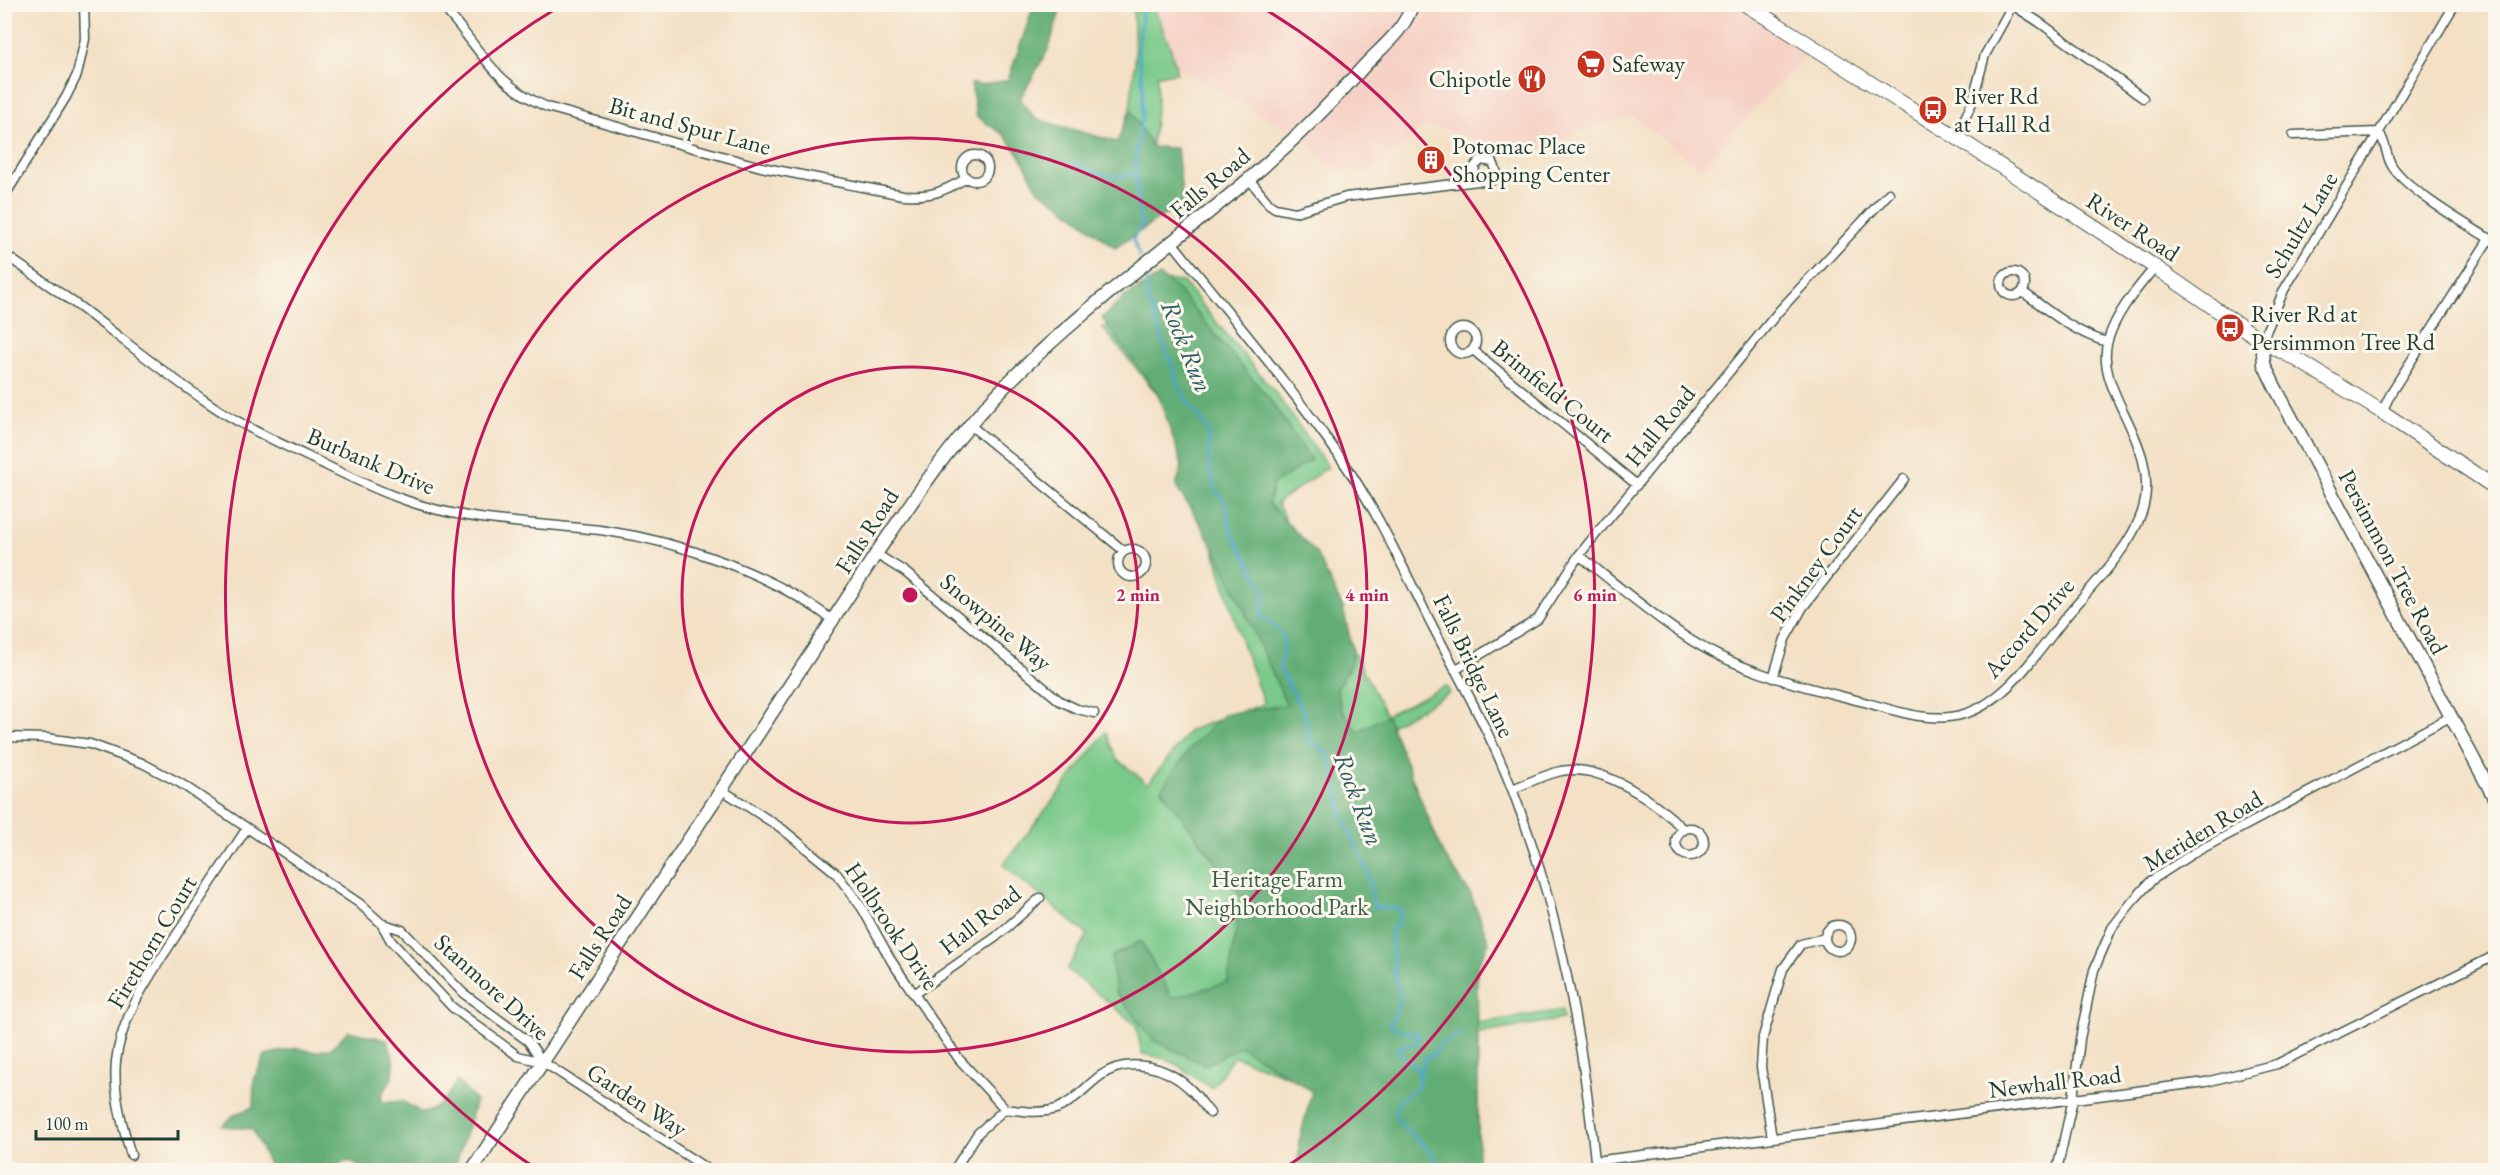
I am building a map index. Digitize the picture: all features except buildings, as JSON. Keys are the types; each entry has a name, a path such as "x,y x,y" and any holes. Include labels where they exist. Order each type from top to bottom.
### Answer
{"main road":[{"name":"Falls Road","path":"472,1170 876,554 924,483 970,425 1008,383 1048,345 1249,179 1324,111 1396,32 1411,8 1422,4"},
{"name":"River Road","path":"1745,4 1956,137 2155,267 2262,341 2298,360 2382,412 2496,489"},
{"name":"Persimmon Tree Road","path":"2262,341 2264,364 2275,387 2496,801"}],"street":[{"path":"4,197 66,97 77,75 85,39 84,4"},
{"name":"Bit and Spur Lane","path":"440,4 497,75 524,96 547,107 761,167 903,195 924,196 939,193 967,178"},
{"name":"Schultz Lane","path":"2262,341 2284,290 2455,4"},
{"path":"1956,137 1972,103 1985,55 2012,5 2143,98"},
{"path":"2293,135 2379,132 2385,141 2391,164 2407,183 2492,241 2392,392 2382,412"},
{"path":"1249,179 1269,204 1275,208 1294,212 1346,197 1478,181"},
{"name":"Hall Road","path":"1455,670 1538,619 1579,555 1779,311 1888,193"},
{"name":"Falls Bridge Lane","path":"1172,242 1343,461 1392,545 1484,726 1512,789 1545,884 1564,958 1582,1054 1595,1166"},
{"name":"Burbank Drive","path":"4,254 77,305 208,403 267,436 359,481 402,500 460,516 608,532 681,547 760,579 815,606 834,621"},
{"name":"Accord Drive","path":"1579,555 1684,636 1727,660 1773,678 1911,715 1941,718 1965,714 1994,699 2026,668 2119,552 2142,512 2146,486 2144,459 2110,380 2106,362 2108,342 2121,310 2155,267"},
{"path":"2023,292 2072,328 2088,337 2108,342"},
{"name":"Brimfield Court","path":"1473,350 1637,485"},
{"path":"970,425 1124,551"},
{"name":"Pinkney Court","path":"1773,678 1785,639 1803,607 1904,479"},
{"name":"Snowpine Way","path":"876,554 905,572 1060,701 1077,709 1094,713"},
{"name":"Meriden Road","path":"2057,1170 2073,1099 2080,1039 2094,970 2112,928 2152,880 2192,854 2452,716"},
{"name":"Stanmore Drive","path":"4,738 46,738 90,744 142,762 180,783 359,903 381,923 391,941 452,1007 518,1056 543,1062"},
{"path":"1512,789 1561,771 1580,770 1614,780 1667,813 1684,830"},
{"name":"Holbrook Drive","path":"722,790 781,828 836,873 862,908 892,962 959,1059 1005,1109"},
{"name":"Firethorn Court","path":"131,1155 117,1104 115,1086 116,1060 125,1024 146,982 247,828"},
{"name":"Hall Road","path":"914,993 996,937 1041,898"},
{"name":"Stanmore Drive","path":"381,923 402,930 463,993 528,1041 543,1062"},
{"path":"1772,1138 1761,1052 1773,997 1783,969 1802,944 1825,938"},
{"name":"Newhall Road","path":"1595,1166 1772,1138 2206,1082 2277,1064 2496,955"},
{"name":"Garden Way","path":"543,1062 710,1170"},
{"path":"954,1170 978,1133 1005,1109 1029,1112 1055,1109 1074,1099 1107,1072 1122,1066 1154,1067 1189,1088 1209,1113"}],"shaded area":[{"path":"1154,4 1745,5 1815,49 1755,108 1701,169 1633,117 1593,127 1523,155 1427,124 1370,173 1334,169 1297,135 1151,53"}],"green space":[{"path":"1034,5 1062,5 1048,50 1020,99 1036,119 1117,142 1130,110 1152,147 1177,148 1183,203 1115,248 1061,205 1038,190 1020,155 1004,135 976,116 971,83 981,85 1008,80"},
{"path":"1133,5 1153,5 1171,49 1177,73 1157,75 1157,103 1152,147 1130,110 1135,61"},
{"name":"Heritage Farm Neighborhood Park","path":"1160,276 1177,289 1270,400 1311,460 1273,484 1269,504 1316,553 1343,608 1353,651 1351,664 1337,688 1341,709 1358,731 1387,716 1442,852 1471,895 1489,942 1477,967 1478,1170 1298,1170 1299,1142 1312,1091 1240,1046 1206,1065 1154,1041 1116,993 1111,957 1141,941 1172,998 1228,982 1241,896 1161,789 1192,746 1224,714 1287,705 1223,566 1176,487 1182,465 1158,394 1102,318 1124,297"},
{"name":"Heritage Farm Neighborhood Park","path":"1165,280 1183,282 1277,395 1328,467 1277,503 1386,715 1446,686 1450,693 1391,725 1476,937 1478,1023 1562,1010 1563,1019 1478,1034 1478,1170 1297,1170 1321,1089 1234,1056 1212,1088 1172,1062 1142,1054 1136,1025 1067,969 1088,935 1003,865 1106,732 1117,759 1148,784 1190,730 1264,704 1242,643 1172,412 1103,328"},
{"path":"348,1031 387,1040 393,1055 394,1069 390,1082 381,1095 383,1103 402,1101 422,1113 434,1109 443,1101 457,1081 476,1101 454,1170 367,1170 349,1161 317,1170 272,1170 252,1129 222,1126 234,1115 253,1107 254,1080 265,1055 297,1048 315,1052 330,1049"}],"waterway":[{"name":"Rock Run","path":"1140,257 1133,239 1142,225 1138,212 1136,153 1142,117 1143,87 1138,50 1141,4"},
{"path":"1073,163 1108,176 1133,174 1137,178"},
{"name":"Rock Run","path":"1146,279 1147,297 1182,393 1209,432 1209,466 1215,489 1226,504 1230,529 1265,591 1261,617 1276,627 1283,637 1284,650 1279,667 1305,715 1309,740 1328,754 1344,819 1368,872 1374,907 1401,909 1399,923 1391,930 1395,977 1401,997 1390,1025 1401,1031 1418,1034 1417,1043 1399,1047 1397,1051 1417,1069 1419,1079 1418,1087 1399,1102 1395,1111 1404,1128 1431,1152 1436,1161 1435,1170"},
{"path":"1420,1075 1425,1058 1434,1055 1438,1047 1461,1033"}],"place":[{"name":"Safeway","path":"1591,64"},
{"name":"Chipotle","path":"1532,79"},
{"name":"River Rd at Hall Rd","path":"1933,110"},
{"name":"Potomac Place Shopping Center","path":"1431,160"},
{"name":"River Rd at Persimmon Tree Rd","path":"2230,328"}]}
